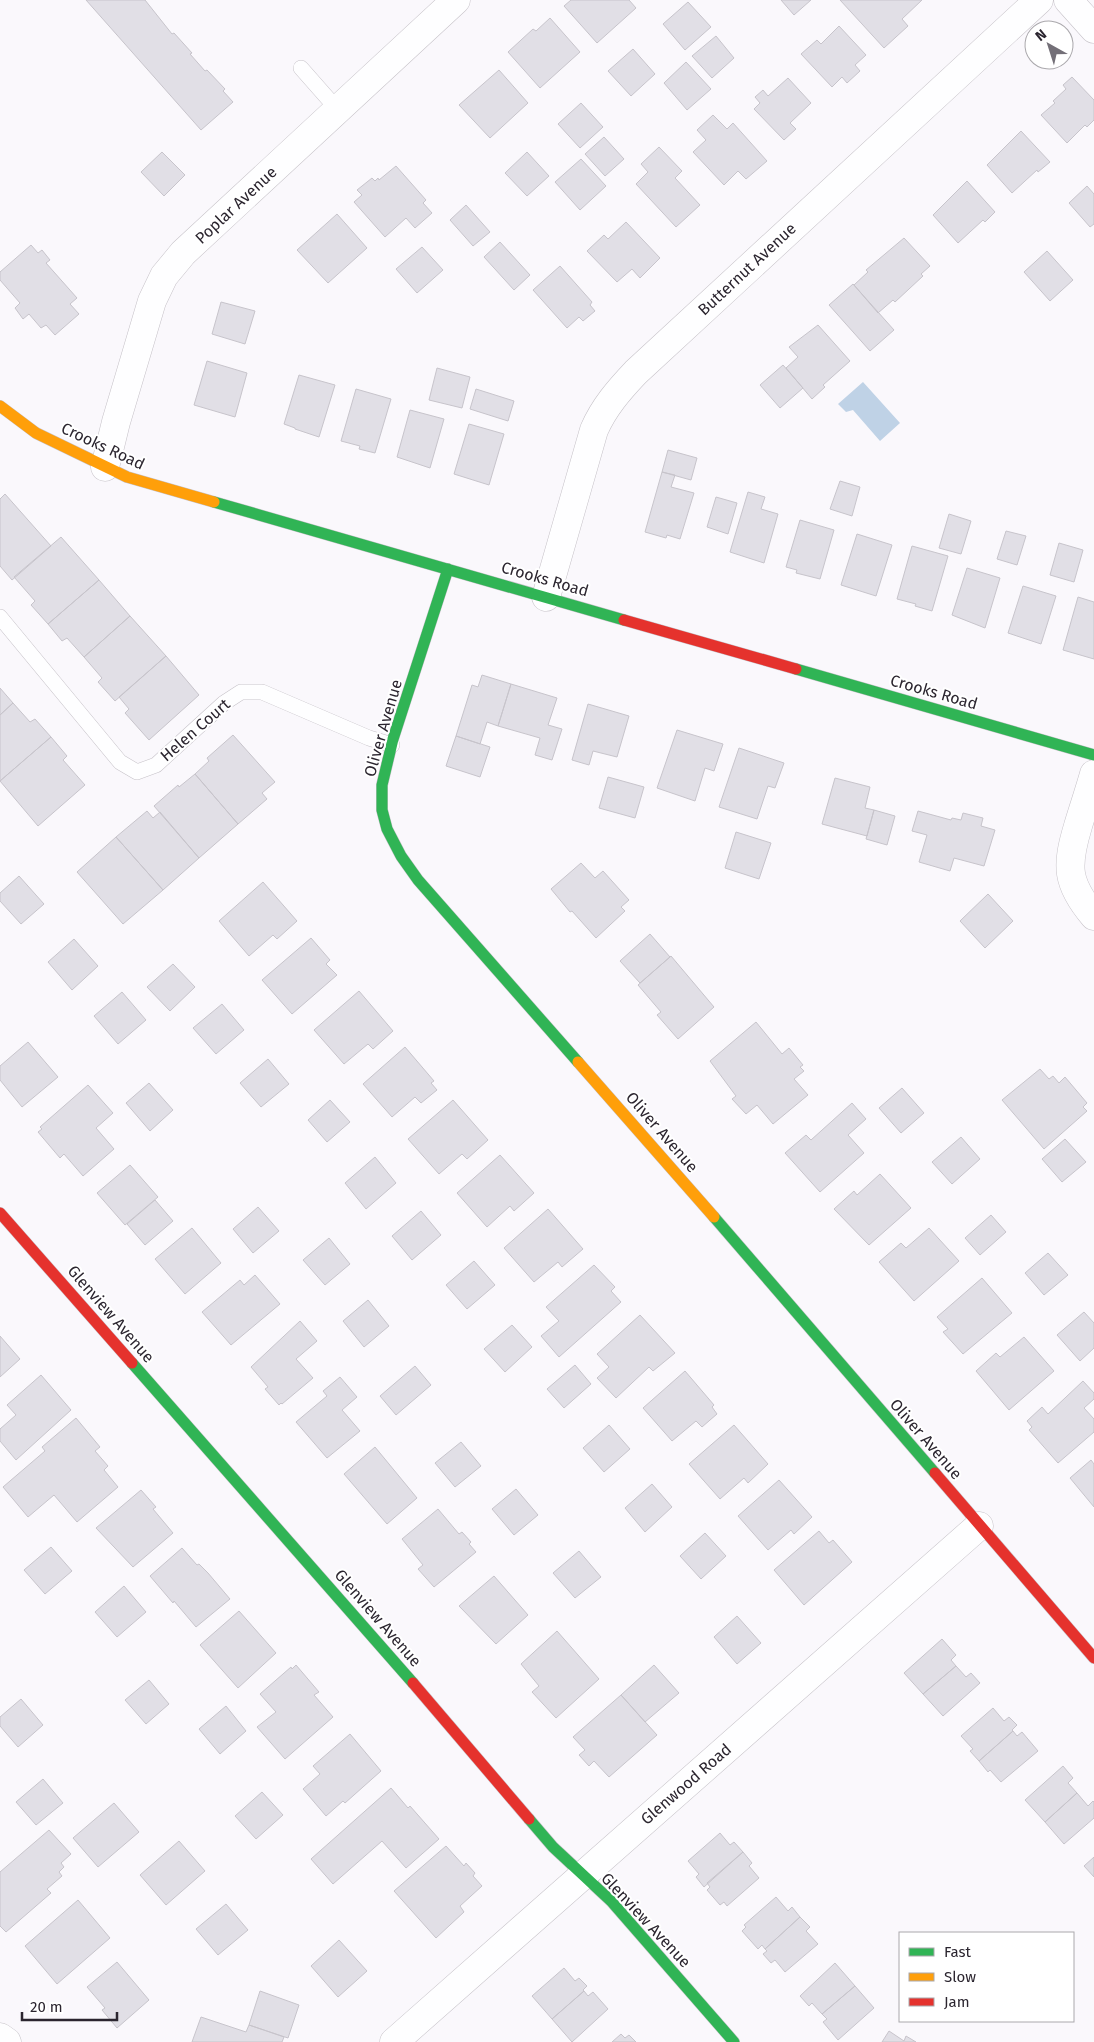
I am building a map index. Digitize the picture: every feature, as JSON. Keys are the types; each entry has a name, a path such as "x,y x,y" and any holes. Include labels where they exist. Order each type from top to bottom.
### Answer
{"street":[{"name":"Poplar Avenue","path":"105,467 116,422 152,301 164,276 183,253 456,0"},
{"name":"Butternut Avenue","path":"546,597 556,556 594,430 601,414 613,397 636,372 1039,0"},
{"path":"1068,0 1094,29"},
{"name":"Crooks Road","path":"0,406 36,433 127,477 1094,754"},
{"name":"Oliver Avenue","path":"448,569 392,745 382,784 382,808 388,832 401,857 418,880 652,1145 1094,1658"},
{"path":"1094,774 1070,853 1070,870 1081,900 1094,916"},
{"name":"Glenview Avenue","path":"0,1213 420,1690 553,1847 611,1901 734,2042"},
{"name":"Glenwood Road","path":"394,2042 979,1526"},
{"path":"0,2037 7,2042"}],"lane":[{"path":"301,68 338,110"},
{"name":"Helen Court","path":"0,617 120,762 137,772 156,765 224,703 241,692 262,692 369,738 392,745"}],"water":[{"path":"863,382 900,423 880,441 853,410 846,412 838,404"}],"building":[{"path":"86,0 145,0 172,34 174,33 192,53 190,54 205,71 207,70 225,89 223,91 233,102 201,130"},
{"path":"571,0 629,0 636,8 597,43 564,6"},
{"path":"781,0 811,0 794,15"},
{"path":"840,0 922,0 902,19 908,26 884,48"},
{"path":"688,2 711,27 685,50 663,24"},
{"path":"550,18 580,52 540,88 508,52 533,29 536,31"},
{"path":"839,26 866,55 855,65 860,71 847,83 842,77 832,87 801,54 817,40 821,44"},
{"path":"716,36 734,58 712,78 692,56"},
{"path":"633,49 655,74 631,96 608,71"},
{"path":"686,62 711,89 687,110 664,83"},
{"path":"499,70 528,103 490,138 459,105"},
{"path":"1072,77 1094,100 1094,120 1087,127 1085,125 1067,143 1041,115 1055,103 1053,101 1066,89 1063,85"},
{"path":"788,78 811,103 790,123 796,129 784,140 754,109 760,103 755,97 763,90 768,96"},
{"path":"581,103 603,127 580,148 558,124"},
{"path":"713,115 727,129 733,123 767,161 746,179 738,171 724,185 693,152 706,140 697,130"},
{"path":"1021,131 1050,162 1038,172 1037,170 1012,193 987,165"},
{"path":"604,137 624,159 605,176 585,154"},
{"path":"659,147 682,171 675,178 700,205 676,227 636,184 648,172 641,164"},
{"path":"162,152 185,175 164,196 141,172"},
{"path":"527,152 549,176 527,196 505,173"},
{"path":"581,159 606,186 580,210 555,182"},
{"path":"396,166 426,200 423,203 432,213 415,228 406,218 385,237 354,202 362,195 357,190 372,178 375,181 378,178 379,180"},
{"path":"967,181 995,212 985,222 983,220 958,243 933,215"},
{"path":"1087,186 1094,194 1094,224 1090,227 1069,203"},
{"path":"466,205 490,232 473,246 450,220"},
{"path":"337,214 367,248 328,283 297,250"},
{"path":"626,222 660,258 640,278 632,269 617,282 587,251 604,235 608,239"},
{"path":"904,238 930,266 921,274 923,276 895,302 893,300 878,313 854,285 868,272 866,270"},
{"path":"500,242 530,275 514,290 484,257"},
{"path":"31,245 38,253 42,250 50,260 46,263 77,298 70,304 79,314 55,335 46,325 41,328 29,314 23,319 15,308 20,303 0,280 0,272"},
{"path":"422,247 443,270 417,293 396,269"},
{"path":"1047,251 1073,280 1050,301 1024,272"},
{"path":"560,266 592,302 590,305 595,311 583,321 579,317 567,328 533,290"},
{"path":"853,284 894,330 870,351 829,305"},
{"path":"221,302 255,311 245,344 212,334"},
{"path":"818,325 850,361 823,385 825,387 812,399 786,368 798,357 789,347"},
{"path":"207,361 247,373 235,417 194,405"},
{"path":"783,365 803,388 780,408 760,385"},
{"path":"437,368 470,377 462,408 429,400"},
{"path":"299,375 335,385 319,437 284,424"},
{"path":"356,389 391,399 375,453 359,449 360,446 341,441"},
{"path":"476,389 514,401 508,421 470,409"},
{"path":"410,410 444,419 430,468 397,457"},
{"path":"469,424 504,434 489,485 454,474"},
{"path":"668,450 697,458 691,480 662,472"},
{"path":"662,472 675,475 671,487 694,493 680,539 667,535 666,538 645,532"},
{"path":"840,481 860,487 852,516 830,509"},
{"path":"748,492 765,497 761,509 778,514 764,563 730,552"},
{"path":"5,494 51,546 12,580 0,566 0,499"},
{"path":"716,497 737,503 728,534 707,527"},
{"path":"949,514 971,521 961,554 939,548"},
{"path":"800,520 834,530 820,579 796,573 797,570 786,567"},
{"path":"1006,531 1026,536 1017,565 997,559"},
{"path":"857,534 892,545 876,596 841,585"},
{"path":"61,537 99,580 48,624 31,605 35,601 14,577"},
{"path":"1059,543 1083,550 1074,582 1050,575"},
{"path":"912,546 948,556 932,611 897,599"},
{"path":"967,568 1000,578 985,628 952,615"},
{"path":"99,580 130,616 84,657 67,638 62,641 48,624"},
{"path":"1023,586 1056,596 1041,644 1008,633"},
{"path":"1078,597 1094,602 1094,659 1063,650"},
{"path":"130,616 166,656 115,701 98,682 102,678 84,657"},
{"path":"166,656 199,695 149,740 125,713 129,709 119,697"},
{"path":"482,675 511,684 498,726 487,722 480,744 456,736 472,685 478,687"},
{"path":"511,684 557,698 548,725 562,729 552,760 535,755 540,738 498,726"},
{"path":"0,688 13,703 0,715"},
{"path":"13,703 30,722 35,719 51,737 0,781 0,715"},
{"path":"588,704 629,716 617,757 593,751 589,765 572,760"},
{"path":"677,730 723,744 714,771 705,768 695,801 657,788"},
{"path":"233,735 275,782 262,793 267,799 238,824 195,774 209,761 207,758"},
{"path":"456,736 490,747 480,777 446,766"},
{"path":"51,737 67,756 63,760 85,785 38,826 0,781"},
{"path":"739,748 784,763 775,788 768,786 757,819 719,807"},
{"path":"195,774 238,824 199,858 154,806 178,785 179,787"},
{"path":"608,777 644,787 635,818 599,808"},
{"path":"835,778 870,787 865,808 874,810 867,836 822,824"},
{"path":"874,810 895,816 887,845 866,839"},
{"path":"147,811 153,818 160,812 199,858 163,890 116,837"},
{"path":"918,811 951,820 952,818 961,820 963,813 983,818 981,826 995,830 984,866 954,858 950,871 919,862 927,835 912,831"},
{"path":"736,832 771,843 759,879 725,868"},
{"path":"116,837 163,890 123,924 77,872"},
{"path":"581,863 595,878 603,871 629,900 621,907 625,911 596,938 572,911 570,912 551,889"},
{"path":"19,876 44,904 21,924 0,901 0,893"},
{"path":"263,882 297,921 277,939 273,935 249,956 219,921"},
{"path":"988,894 1013,921 985,948 960,921"},
{"path":"650,934 670,957 640,983 620,961"},
{"path":"311,938 330,960 326,964 337,975 292,1014 262,980"},
{"path":"74,939 98,966 72,990 48,962"},
{"path":"671,956 714,1007 678,1039 657,1015 661,1012 638,985"},
{"path":"173,964 195,987 170,1011 147,987"},
{"path":"359,991 393,1031 373,1049 368,1044 344,1064 314,1030"},
{"path":"122,992 146,1020 118,1044 94,1016"},
{"path":"222,1004 244,1030 216,1054 193,1028"},
{"path":"756,1022 782,1054 789,1048 803,1065 800,1067 804,1071 794,1079 808,1095 773,1124 757,1105 746,1114 732,1099 736,1096 710,1061"},
{"path":"28,1042 58,1077 22,1107 0,1080 0,1066"},
{"path":"405,1047 434,1081 431,1083 437,1090 421,1103 415,1097 392,1117 363,1084"},
{"path":"268,1059 289,1084 261,1107 240,1083"},
{"path":"1040,1069 1049,1079 1053,1076 1059,1083 1065,1077 1087,1103 1083,1107 1087,1111 1044,1149 1002,1100"},
{"path":"149,1083 173,1110 150,1131 126,1103"},
{"path":"88,1085 113,1113 96,1128 114,1149 83,1176 64,1154 60,1158 38,1132 42,1129 40,1127"},
{"path":"902,1088 924,1113 901,1133 879,1108"},
{"path":"330,1100 350,1122 327,1142 308,1120"},
{"path":"453,1100 488,1140 467,1159 462,1154 439,1174 408,1139"},
{"path":"852,1103 866,1119 848,1135 864,1153 820,1192 785,1153 806,1135 811,1140"},
{"path":"961,1137 980,1159 952,1184 932,1162"},
{"path":"1065,1139 1086,1162 1062,1182 1042,1159"},
{"path":"500,1155 534,1193 514,1211 510,1206 487,1227 457,1193"},
{"path":"375,1157 396,1183 366,1209 345,1183"},
{"path":"130,1165 158,1197 125,1225 97,1193"},
{"path":"880,1174 911,1208 869,1245 834,1209 854,1191 857,1195"},
{"path":"155,1200 173,1221 145,1245 127,1224"},
{"path":"258,1207 279,1231 253,1253 233,1229"},
{"path":"548,1209 583,1249 562,1267 558,1262 534,1282 504,1248"},
{"path":"421,1211 441,1235 412,1260 392,1236"},
{"path":"991,1215 1006,1232 980,1255 965,1238"},
{"path":"192,1228 221,1263 185,1294 155,1259"},
{"path":"929,1228 959,1261 914,1301 879,1262 901,1243 906,1248"},
{"path":"329,1238 350,1264 325,1285 303,1260"},
{"path":"1048,1253 1068,1275 1044,1295 1025,1273"},
{"path":"474,1261 495,1285 467,1309 446,1285"},
{"path":"594,1265 615,1287 611,1291 621,1302 559,1357 541,1336 559,1321 546,1307"},
{"path":"255,1275 280,1304 231,1345 202,1312 240,1280 244,1285"},
{"path":"982,1278 1012,1313 963,1354 943,1332 948,1329 937,1317"},
{"path":"368,1300 389,1326 364,1347 343,1321"},
{"path":"1084,1312 1094,1323 1094,1348 1080,1361 1057,1335"},
{"path":"640,1315 675,1353 653,1371 649,1367 616,1398 597,1378 609,1367 597,1354"},
{"path":"300,1321 317,1341 296,1359 313,1378 279,1405 265,1389 268,1387 251,1367"},
{"path":"512,1325 532,1347 505,1372 484,1349"},
{"path":"0,1336 20,1359 0,1377"},
{"path":"1024,1337 1054,1371 1009,1410 976,1371 996,1353 1000,1357"},
{"path":"575,1365 591,1384 564,1408 547,1389"},
{"path":"415,1366 431,1385 396,1415 380,1396"},
{"path":"685,1371 714,1405 712,1407 717,1414 702,1427 696,1421 672,1441 643,1408"},
{"path":"41,1375 71,1410 16,1460 0,1441 0,1429 16,1415 7,1405"},
{"path":"340,1377 357,1397 342,1410 360,1431 327,1458 296,1422 327,1396 323,1391"},
{"path":"1083,1381 1094,1393 1094,1399 1084,1408 1094,1419 1094,1432 1058,1463 1029,1430 1032,1427 1027,1421 1042,1407 1048,1414"},
{"path":"76,1418 100,1447 95,1451 108,1466 104,1470 118,1487 77,1522 54,1495 28,1517 3,1487 45,1451 42,1447"},
{"path":"609,1425 630,1449 604,1472 583,1448"},
{"path":"734,1425 768,1464 748,1483 744,1478 720,1499 689,1464"},
{"path":"461,1442 481,1466 455,1487 435,1463"},
{"path":"375,1447 417,1498 387,1524 344,1474"},
{"path":"1091,1460 1094,1464 1094,1507 1070,1478"},
{"path":"779,1480 812,1517 794,1534 791,1530 768,1550 738,1516"},
{"path":"652,1484 672,1507 645,1532 625,1508"},
{"path":"516,1489 538,1515 514,1535 492,1509"},
{"path":"141,1490 156,1507 153,1509 173,1533 133,1567 96,1528"},
{"path":"438,1509 459,1534 462,1532 471,1542 469,1544 476,1552 434,1587 418,1569 423,1565 402,1539"},
{"path":"819,1531 829,1543 833,1540 852,1562 804,1605 774,1570"},
{"path":"705,1533 726,1556 701,1579 680,1556"},
{"path":"51,1547 72,1571 45,1594 24,1570"},
{"path":"182,1548 197,1565 199,1564 208,1573 230,1599 196,1627 150,1576"},
{"path":"579,1551 601,1577 575,1598 553,1573"},
{"path":"494,1576 528,1615 496,1644 459,1606"},
{"path":"124,1586 146,1612 117,1637 95,1612"},
{"path":"239,1611 276,1653 238,1688 200,1645"},
{"path":"737,1616 761,1643 737,1664 714,1637"},
{"path":"557,1631 599,1679 556,1718 532,1692 539,1686 521,1664"},
{"path":"942,1639 956,1655 951,1660 956,1666 923,1694 904,1673"},
{"path":"296,1665 319,1692 314,1695 333,1717 285,1759 257,1727 276,1712 260,1694 291,1667 292,1669"},
{"path":"654,1665 679,1693 645,1722 621,1695"},
{"path":"956,1666 966,1677 971,1673 980,1683 943,1716 923,1694"},
{"path":"149,1680 169,1704 146,1724 125,1700"},
{"path":"621,1695 657,1735 609,1777 594,1761 589,1766 579,1755 585,1750 573,1737"},
{"path":"21,1699 43,1725 18,1747 0,1726 0,1717"},
{"path":"226,1706 246,1731 220,1754 199,1729"},
{"path":"993,1708 1004,1721 1009,1717 1017,1725 1013,1731 979,1761 970,1751 973,1749 961,1736"},
{"path":"1013,1731 1017,1736 1022,1732 1038,1751 1001,1782 990,1770 988,1772 979,1761"},
{"path":"350,1734 381,1771 345,1803 343,1801 326,1816 303,1789 320,1774 313,1766"},
{"path":"1063,1766 1073,1778 1068,1783 1077,1793 1045,1822 1025,1800"},
{"path":"43,1779 63,1803 36,1825 16,1802"},
{"path":"391,1788 439,1839 406,1868 382,1841 333,1884 311,1859"},
{"path":"262,1792 283,1815 256,1839 235,1816"},
{"path":"1077,1793 1088,1806 1094,1802 1094,1818 1064,1844 1045,1822"},
{"path":"114,1803 139,1832 98,1867 73,1838"},
{"path":"49,1830 71,1854 61,1863 64,1867 59,1872 62,1876 47,1889 51,1893 6,1932 0,1926 0,1872"},
{"path":"720,1833 730,1845 734,1842 743,1852 704,1887 696,1877 699,1874 688,1861"},
{"path":"179,1841 205,1871 166,1905 140,1875"},
{"path":"446,1846 464,1866 466,1863 475,1873 473,1876 482,1886 460,1906 464,1912 436,1938 394,1891"},
{"path":"743,1852 752,1863 749,1866 759,1878 727,1906 724,1902 720,1905 707,1890 710,1887 707,1883"},
{"path":"1094,1857 1094,1877 1084,1866"},
{"path":"776,1897 788,1911 792,1907 800,1917 765,1949 762,1945 758,1949 742,1931 746,1927 744,1925"},
{"path":"78,1900 110,1938 57,1984 25,1946"},
{"path":"226,1904 248,1930 218,1955 196,1929"},
{"path":"800,1917 810,1927 806,1931 818,1944 785,1972 775,1960 771,1963 763,1954 767,1951 765,1949"},
{"path":"339,1940 367,1971 338,1997 311,1966"},
{"path":"117,1962 149,2000 117,2028 102,2010 105,2008 87,1987"},
{"path":"835,1963 855,1986 822,2014 812,2003 809,2006 800,1996"},
{"path":"564,1968 575,1981 579,1978 587,1986 584,1991 552,2019 532,1996"},
{"path":"855,1986 874,2008 838,2040 823,2022 827,2019 822,2014"},
{"path":"260,1991 299,2005 288,2038 249,2025"},
{"path":"584,1991 588,1996 593,1992 608,2009 572,2042 552,2019"},
{"path":"201,2017 246,2032 249,2025 284,2037 282,2042 192,2042"},
{"path":"889,2031 904,2041 906,2036 916,2042 882,2042"},
{"path":"621,2034 625,2038 629,2035 636,2042 612,2042"}],"traffic: fast":[{"path":"214,502 624,620"},
{"path":"448,569 393,739 382,785 382,810 387,829 401,856 418,880 578,1062"},
{"path":"796,669 1094,755"},
{"path":"714,1217 935,1473"},
{"path":"132,1363 413,1683"},
{"path":"529,1819 553,1847 611,1901 734,2042"}],"traffic: slow":[{"path":"0,406 36,433 127,477 214,502"},
{"path":"578,1062 714,1217"}],"traffic: jam":[{"path":"624,620 796,669"},
{"path":"0,1213 132,1363"},
{"path":"935,1473 1094,1658"},
{"path":"413,1683 529,1819"}]}
